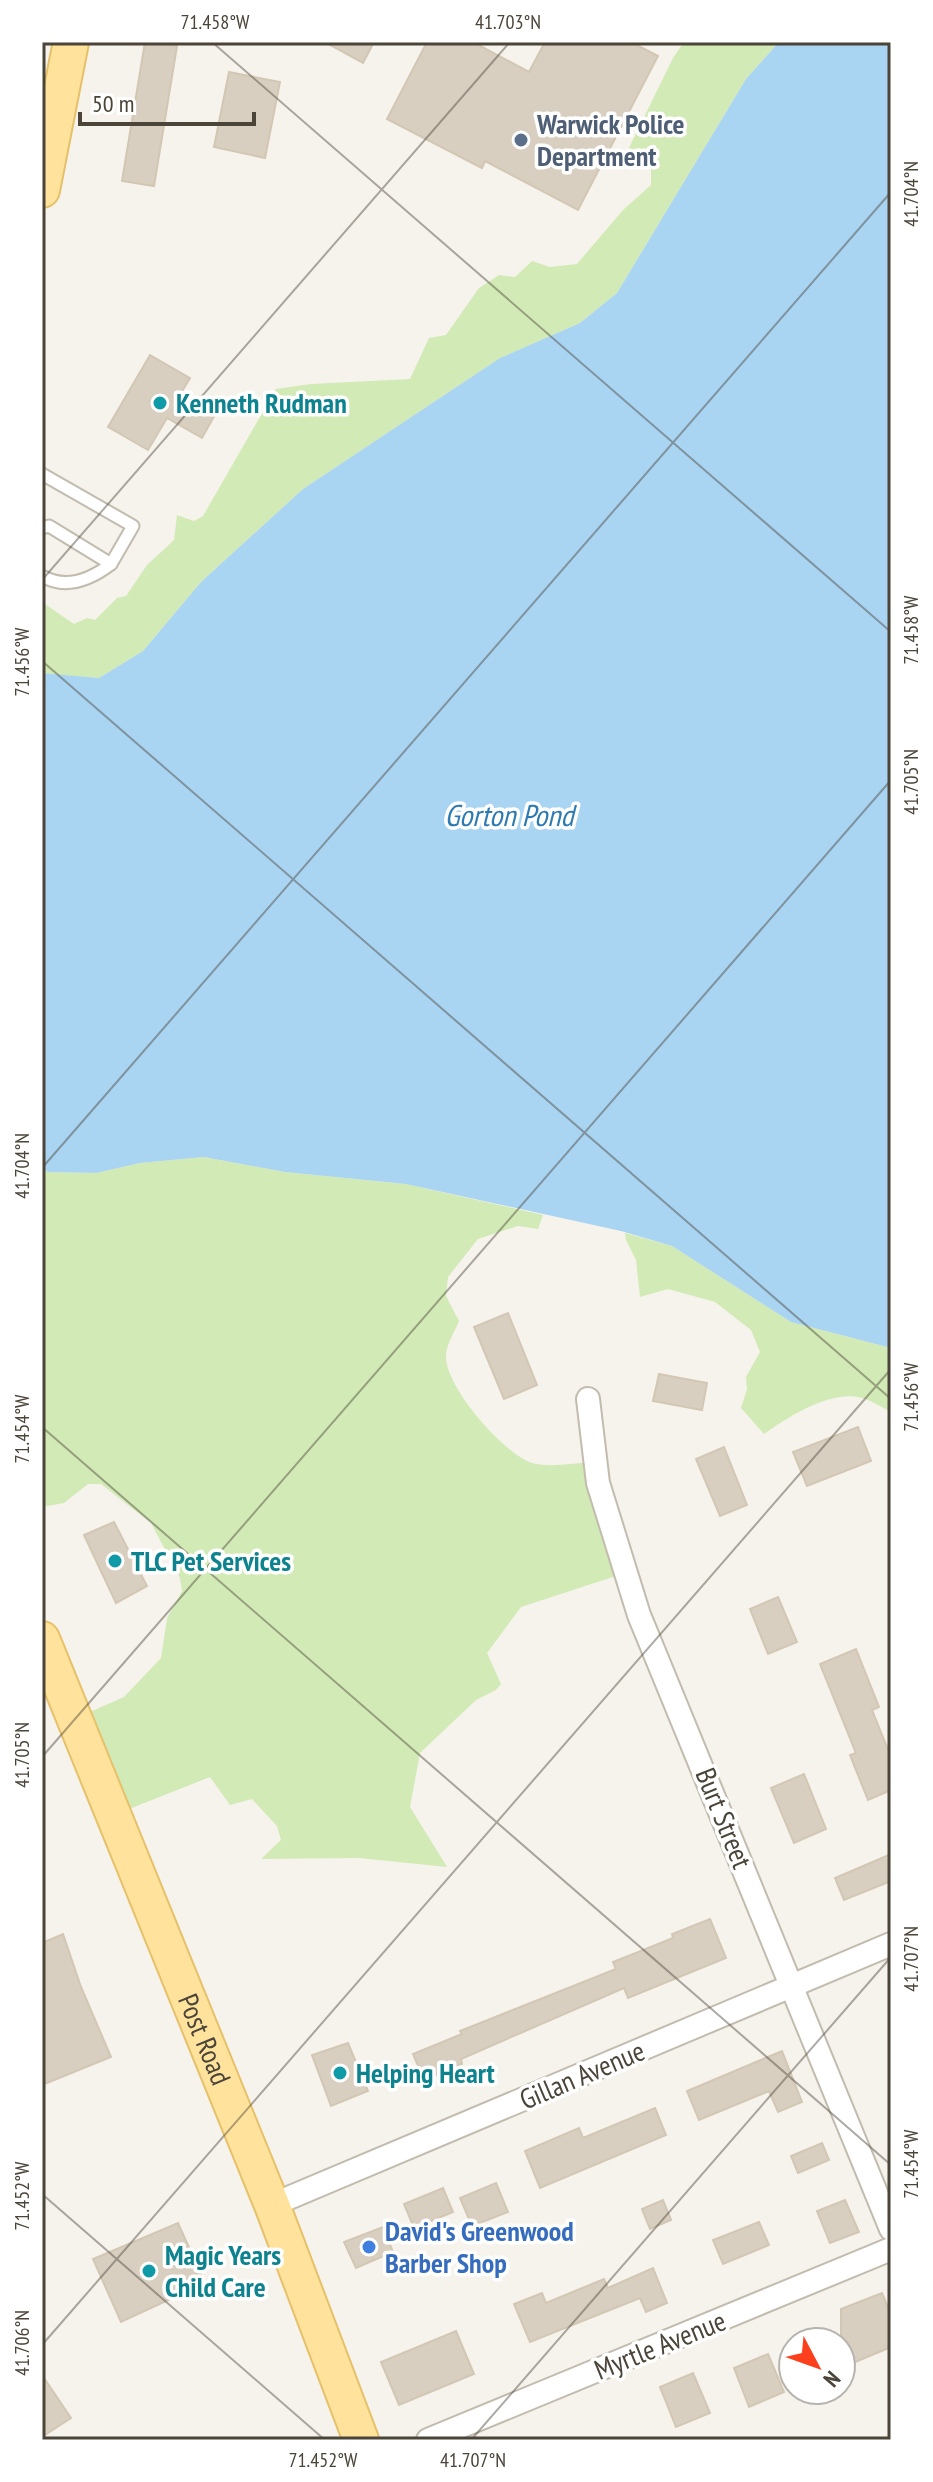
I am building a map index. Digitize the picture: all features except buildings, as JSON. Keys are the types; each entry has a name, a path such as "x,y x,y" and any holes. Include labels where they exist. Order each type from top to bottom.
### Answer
{"main road":[{"path":"42,190 71,42"},
{"name":"Post Road","path":"44,1647 272,2205 361,2440"}],"street":[{"name":"Burt Street","path":"588,1399 598,1483 639,1615 891,2229"},
{"name":"Gillan Avenue","path":"272,2205 891,1944"},
{"name":"Myrtle Avenue","path":"428,2440 891,2249"}],"lane":[{"path":"42,576 56,584 92,579 111,564 133,526 44,479"},
{"path":"42,538 45,527 111,564"}],"green space":[{"path":"684,42 779,42 746,79 617,293 580,323 500,358 303,489 201,582 143,651 99,678 43,674 42,602 74,624 87,618 95,620 117,598 126,596 147,565 174,540 177,515 194,521 203,516 276,389 410,379 429,338 446,335 479,288 499,275 515,277 532,261 550,267 577,264 623,210 651,185 651,166 626,154 673,58"},
{"path":"204,1157 285,1172 406,1184 543,1215 538,1229 518,1226 478,1239 448,1277 446,1296 459,1321 446,1352 448,1369 478,1418 520,1457 547,1465 594,1462 622,1574 521,1607 487,1653 501,1684 476,1700 420,1753 410,1807 447,1867 359,1858 261,1859 281,1840 277,1826 252,1799 230,1805 210,1777 119,1813 76,1718 124,1697 161,1658 167,1618 182,1591 180,1578 151,1523 101,1484 88,1484 64,1503 42,1507 42,1168 48,1172 96,1173 140,1163"},
{"path":"625,1233 672,1246 791,1322 891,1348 891,1412 862,1398 837,1397 811,1406 764,1434 741,1408 747,1389 746,1377 760,1352 751,1330 715,1302 668,1289 640,1297 636,1260"}],"water":[{"name":"Gorton Pond","path":"779,42 891,42 891,1348 791,1322 672,1246 621,1231 406,1184 285,1172 204,1157 140,1163 96,1173 48,1172 42,1168 42,673 99,678 143,651 201,582 303,489 500,358 580,323 617,293 746,79"}],"place":[{"name":"Warwick Police Department","path":"521,140"},
{"name":"Kenneth Rudman","path":"160,403"},
{"name":"TLC Pet Services","path":"115,1561"},
{"name":"Helping Heart","path":"340,2073"},
{"name":"David's Greenwood Barber Shop","path":"369,2247"},
{"name":"Magic Years Child Care","path":"149,2271"}]}
